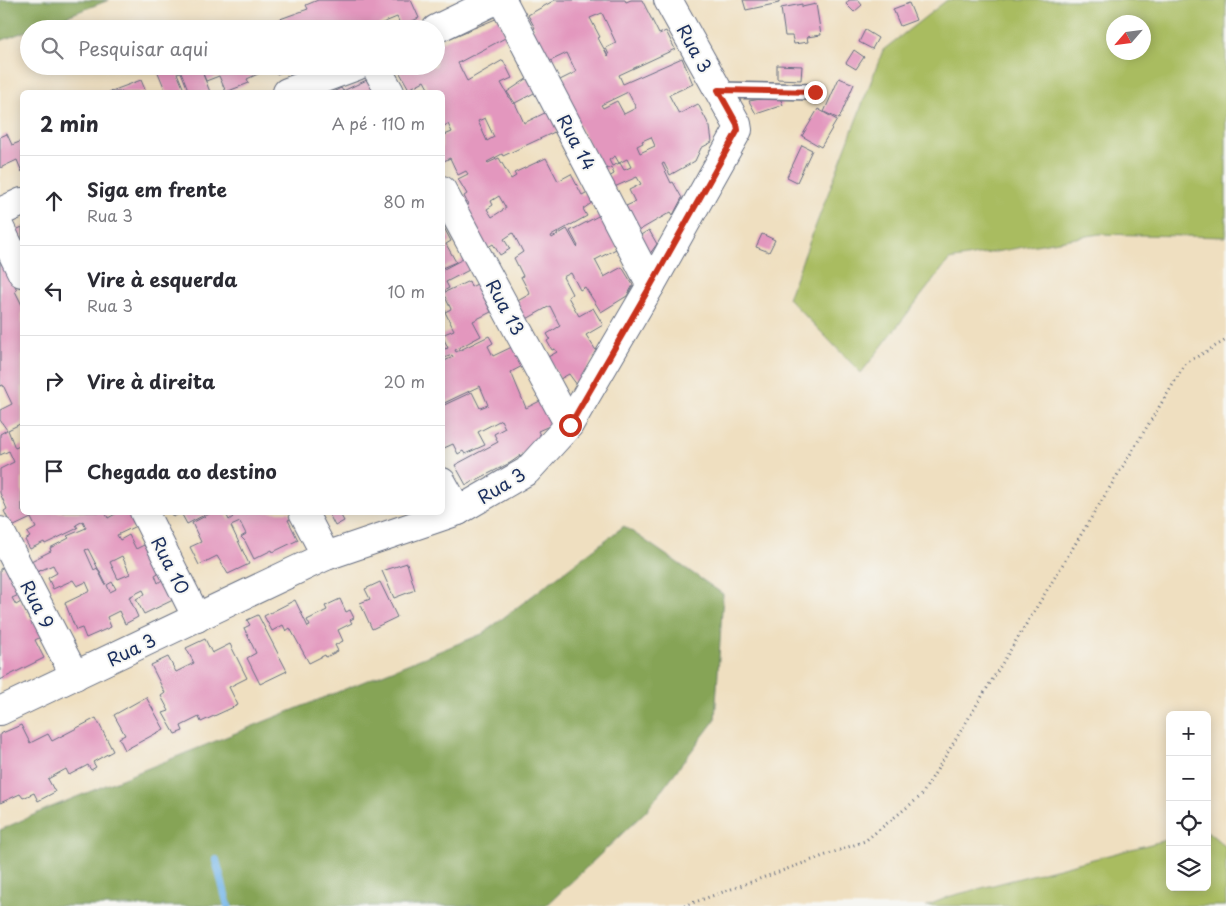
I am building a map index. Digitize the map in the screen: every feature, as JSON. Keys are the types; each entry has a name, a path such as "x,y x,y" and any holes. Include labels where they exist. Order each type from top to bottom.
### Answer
{"street":[{"path":"445,25 496,0"},
{"name":"Rua 14","path":"502,0 651,285"},
{"name":"Rua 3","path":"0,711 326,556 458,511 527,471 570,425 738,130 737,124 668,0"},
{"path":"292,90 333,75"},
{"path":"381,75 389,90"},
{"name":"Rua 13","path":"445,196 570,425"},
{"path":"0,212 20,203"},
{"path":"0,228 20,269"},
{"path":"445,487 458,511"},
{"name":"Rua 10","path":"146,515 197,618"},
{"path":"305,515 326,556"},
{"name":"Rua 9","path":"0,531 75,676"}],"lane":[{"path":"718,90 815,92"}],"path":[{"path":"684,906 865,841 921,796 1186,362 1226,340"}],"green space":[{"path":"0,0 109,0 57,20 20,20 20,33 0,41"},
{"path":"947,0 1226,0 1226,237 1099,234 949,260 861,373 788,298 883,50"},
{"path":"624,526 723,594 715,720 646,811 546,906 0,906 0,830 49,808 482,634"},
{"path":"1211,834 1226,847 1226,906 926,906 951,896 1166,840 1166,891 1211,891"}],"building":[{"path":"318,0 411,0 419,18 414,20 398,20 397,17 390,20 277,20 308,9 306,5"},
{"path":"555,0 625,0 626,2 642,0 659,34 666,31 675,49 619,75 623,84 682,58 693,84 669,95 679,114 698,104 710,127 712,142 701,148 695,161 670,175 664,163 662,164 671,183 673,182 682,198 673,215 671,212 638,231 626,206 635,202 629,190 641,184 637,177 612,188 607,178 614,174 611,167 603,171 556,82 576,72 567,53 546,63 529,31 535,28 528,15","holes":["602,13 616,43 606,48 608,56 590,18","628,92 636,108 624,114 617,101 603,108 601,105","651,137 655,146 640,153 637,146 643,143 642,141","615,156 619,163 627,159 631,167 624,170 620,163 612,166 609,160"]},
{"path":"743,0 779,0 779,3 746,10"},
{"path":"849,0 858,0 862,5 854,12 846,4"},
{"path":"909,3 916,20 900,26 893,9"},
{"path":"802,4 802,7 816,4 821,35 807,37 808,42 794,44 792,36 785,36 781,8"},
{"path":"498,18 507,37 458,63 467,81 503,60 512,78 501,83 513,104 515,103 524,123 551,110 561,129 487,162 499,158 511,179 516,176 514,173 546,158 558,181 571,174 582,195 588,192 593,202 583,209 587,216 551,236 552,238 567,229 577,247 570,231 600,215 618,248 595,260 604,277 622,267 633,285 627,296 601,312 585,287 580,290 571,273 563,277 572,294 568,297 579,316 593,308 603,325 586,335 597,352 577,385 569,374 560,379 548,357 557,352 555,349 552,350 547,341 550,339 547,334 560,326 550,306 523,321 514,303 530,294 514,258 523,252 513,233 504,239 510,249 500,255 493,244 485,249 463,207 468,204 464,196 467,194 458,179 468,174 466,171 458,175 450,158 445,160 445,135 452,132 448,124 445,126 445,90 429,90 424,81 409,89 401,75 445,75 445,40","holes":["485,118 494,137 487,141 478,121","499,196 506,208 492,217 487,209 493,205 491,201"]},
{"path":"865,30 878,38 872,49 859,42"},
{"path":"854,50 864,57 856,69 846,63"},
{"path":"777,65 802,66 801,80 777,79"},
{"path":"159,75 178,75 184,90 165,90"},
{"path":"182,75 203,75 209,90 188,90"},
{"path":"203,75 256,75 247,79 249,83 231,90 225,90 219,76 206,81"},
{"path":"371,78 378,90 345,90"},
{"path":"528,78 536,92 515,103 507,92"},
{"path":"839,78 854,84 839,119 824,112"},
{"path":"141,80 145,90 114,90"},
{"path":"779,96 783,105 756,114 749,101"},
{"path":"818,109 837,120 821,147 802,136"},
{"path":"7,134 12,145 20,142 20,167 17,160 0,168 0,137"},
{"path":"802,145 812,150 797,182 787,177"},
{"path":"20,228 20,244 14,231"},
{"path":"445,230 451,241 446,244 456,262 445,267"},
{"path":"649,230 657,244 649,255 639,236"},
{"path":"762,234 775,240 769,252 756,247"},
{"path":"0,255 17,290 15,291 20,301 20,424 8,430 15,448 20,446 20,515 106,515 108,518 114,515 134,515 136,526 117,535 120,540 129,535 136,549 144,545 153,561 158,559 163,570 155,575 158,583 162,580 173,600 144,614 136,599 145,594 143,590 129,597 138,617 125,624 119,611 107,617 111,627 86,638 82,628 76,630 65,603 90,591 86,582 77,586 73,580 53,589 48,578 57,573 53,565 37,572 31,561 51,551 50,548 69,538 67,536 86,528 83,521 76,525 78,528 30,549 25,540 30,537 27,533 36,528 31,518 12,527 4,511 7,509 0,493 0,469 14,462 9,451 0,455 0,434 7,430 0,420 0,410 12,404 3,385 0,386","holes":["88,549 106,584 97,568 94,570 85,550","122,556 130,574 118,579 110,562","112,582 116,589 110,592 107,585"]},
{"path":"465,258 471,269 446,282 449,288 445,290 445,268"},
{"path":"469,281 471,287 477,284 491,312 473,321 481,336 455,350 456,352 489,336 493,343 488,346 493,356 514,346 524,365 511,372 526,408 542,400 554,424 538,431 542,439 510,463 466,485 455,465 498,442 494,434 505,428 501,420 478,432 485,445 465,454 463,451 458,454 453,444 445,448 445,405 472,392 480,408 488,405 480,386 445,403 445,361 453,357 452,355 445,358 445,349 448,348 445,342 445,334 454,330 445,312 451,309 445,297 445,292"},
{"path":"182,515 204,515 187,524"},
{"path":"207,515 226,515 229,520 233,517 232,515 290,515 292,518 288,520 298,540 254,559 241,537 246,534 240,522 231,526 249,564 228,574 217,556 199,565 190,547 201,542 192,523"},
{"path":"330,515 341,515 344,521 335,526"},
{"path":"407,563 415,590 394,598 382,571"},
{"path":"6,566 21,594 12,598 16,605 21,602 29,619 33,617 43,636 35,640 44,658 0,680 0,569"},
{"path":"380,582 397,617 372,629 360,603 370,599 365,589"},
{"path":"340,599 346,612 350,610 354,618 350,620 352,623 338,630 343,641 335,645 338,651 309,663 290,628 286,631 283,625 272,631 264,616 295,600 308,627 310,626 307,620 327,610 325,606"},
{"path":"258,615 287,671 260,684 247,658 256,653 244,628 250,625 247,620"},
{"path":"205,639 212,653 230,644 247,678 229,687 238,705 201,722 199,717 181,726 183,731 175,734 163,713 169,711 161,696 165,693 151,665 168,657 176,672 194,663 186,648"},
{"path":"146,697 164,729 125,750 119,738 125,735 114,715"},
{"path":"96,718 113,751 93,762 96,767 91,770 88,765 69,775 66,769 48,779 55,792 38,801 34,793 23,798 20,794 0,803 0,734 21,725 30,743 48,734 52,741"}],"waterway":[{"path":"216,860 228,906"}],"route":[{"path":"570,425 738,130 737,124 718,90 815,92"}]}
